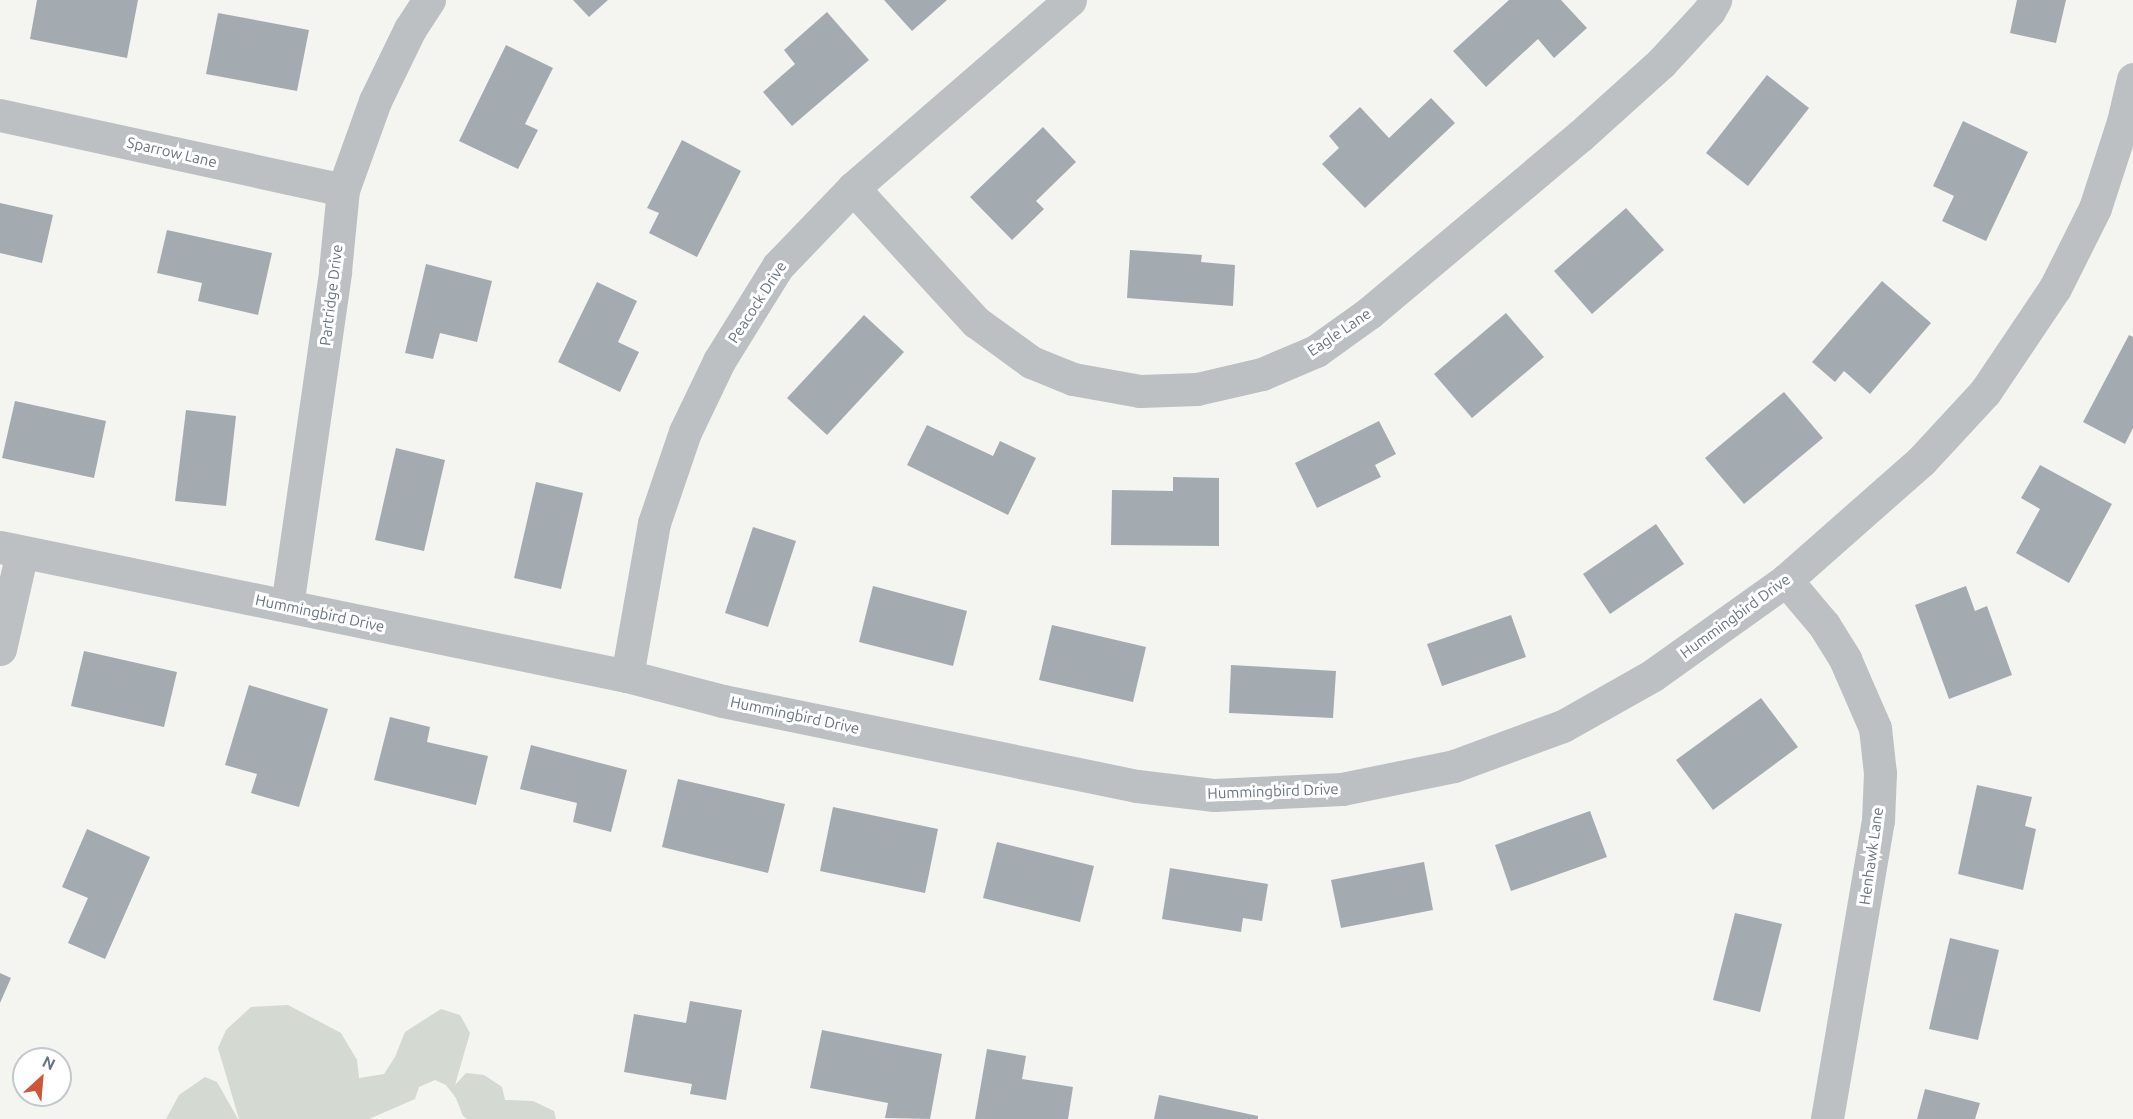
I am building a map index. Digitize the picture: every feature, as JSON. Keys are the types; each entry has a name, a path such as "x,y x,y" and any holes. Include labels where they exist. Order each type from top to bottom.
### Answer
{"street":[{"name":"Partridge Drive","path":"287,606 333,283 343,190 375,101 410,29 429,0"},
{"name":"Peacock Drive","path":"627,676 654,523 685,432 719,361 778,266 853,188 1070,0"},
{"name":"Eagle Lane","path":"853,188 976,322 1031,362 1073,379 1140,391 1197,389 1262,374 1305,356 1369,313 1580,136 1653,70 1709,11 1715,0"},
{"name":"Hummingbird Drive","path":"11,550 627,676 723,701 1137,786 1214,795 1342,789 1454,766 1563,726 1653,675 1786,580 1922,460 1985,392 2055,288 2095,208 2123,122 2133,79"},
{"name":"Sparrow Lane","path":"0,115 343,190"},
{"path":"0,649 11,550"},
{"name":"Henhawk Lane","path":"1786,580 1824,625 1845,659 1875,728 1880,773 1878,820 1827,1119"}],"shaded area":[{"path":"288,1005 341,1033 357,1060 359,1078 384,1074 395,1057 405,1032 441,1009 460,1015 470,1033 455,1085 466,1073 484,1075 502,1087 505,1100 533,1101 554,1111 556,1119 467,1119 463,1116 456,1098 446,1085 435,1080 419,1087 415,1099 369,1119 239,1119 218,1048 226,1030 251,1007"},
{"path":"205,1077 217,1082 238,1119 166,1119 179,1095"}],"building":[{"path":"37,0 138,0 127,58 30,39"},
{"path":"573,0 608,0 589,17"},
{"path":"884,0 947,0 912,31"},
{"path":"1509,0 1561,0 1587,28 1554,58 1538,39 1486,87 1453,51"},
{"path":"2017,0 2066,0 2056,43 2010,33"},
{"path":"827,12 869,60 792,126 763,92 795,64 784,50"},
{"path":"218,13 309,30 297,91 206,74"},
{"path":"506,45 553,68 525,124 538,130 518,169 459,141"},
{"path":"1767,75 1809,108 1748,186 1706,153"},
{"path":"1431,98 1455,123 1365,208 1322,164 1339,148 1329,136 1360,107 1389,138"},
{"path":"1963,121 2028,152 1986,241 1942,221 1954,196 1933,186"},
{"path":"1043,127 1076,162 1036,201 1044,209 1012,240 970,197"},
{"path":"682,140 741,171 697,257 649,233 659,213 647,208"},
{"path":"0,203 53,215 42,263 0,253"},
{"path":"1626,208 1664,250 1592,314 1554,271"},
{"path":"167,230 272,253 258,315 198,301 202,283 157,273"},
{"path":"1130,250 1202,255 1201,262 1235,265 1233,306 1127,298"},
{"path":"426,264 492,281 477,342 440,333 433,359 405,353"},
{"path":"1882,281 1931,323 1870,394 1844,371 1835,382 1812,362"},
{"path":"597,282 637,301 618,342 639,352 620,392 558,362"},
{"path":"1506,313 1544,357 1472,418 1434,374"},
{"path":"864,315 904,352 827,435 787,398"},
{"path":"2129,335 2133,337 2133,428 2125,444 2083,422"},
{"path":"1784,392 1823,438 1744,504 1705,458"},
{"path":"15,401 106,421 94,478 2,458"},
{"path":"186,410 236,416 226,506 175,501"},
{"path":"1379,421 1396,454 1375,465 1381,477 1317,508 1295,463"},
{"path":"927,425 993,456 1000,441 1036,458 1008,515 907,465"},
{"path":"396,448 445,460 424,551 375,540"},
{"path":"2040,465 2112,504 2069,583 2016,553 2040,509 2021,498"},
{"path":"1173,477 1219,478 1219,546 1111,545 1112,490 1173,491"},
{"path":"536,482 583,493 561,589 514,578"},
{"path":"1656,524 1684,564 1610,614 1583,574"},
{"path":"753,527 796,541 768,627 725,613"},
{"path":"873,586 967,611 953,666 859,642"},
{"path":"1966,586 1975,611 1987,606 2012,675 1949,699 1915,605"},
{"path":"1511,615 1526,657 1442,686 1427,644"},
{"path":"1052,625 1146,647 1133,702 1039,680"},
{"path":"84,651 177,672 164,727 71,706"},
{"path":"1231,665 1336,671 1333,718 1229,713"},
{"path":"249,685 328,709 299,807 251,793 257,774 225,765"},
{"path":"1761,698 1798,747 1713,810 1676,760"},
{"path":"390,717 430,727 427,742 488,756 476,805 374,780"},
{"path":"531,745 627,770 611,832 573,822 577,803 520,789"},
{"path":"678,779 785,804 768,873 662,847"},
{"path":"1977,785 2032,797 2025,826 2036,829 2023,890 1958,874"},
{"path":"833,807 938,829 925,893 820,871"},
{"path":"1590,811 1607,857 1511,891 1495,845"},
{"path":"87,829 150,857 105,959 68,943 88,898 62,887"},
{"path":"997,842 1094,866 1080,922 983,898"},
{"path":"1424,862 1433,910 1341,928 1331,880"},
{"path":"1170,868 1268,884 1262,921 1243,918 1241,932 1162,919"},
{"path":"1735,913 1782,924 1760,1012 1713,1000"},
{"path":"1950,938 1999,950 1978,1040 1929,1029"},
{"path":"0,973 11,978 0,1003"},
{"path":"690,1001 742,1010 726,1100 690,1094 692,1084 624,1072 634,1014 686,1023"},
{"path":"822,1030 942,1054 930,1119 885,1118 888,1103 810,1088"},
{"path":"987,1049 1026,1056 1022,1079 1073,1087 1068,1119 975,1119"},
{"path":"1925,1089 1980,1103 1975,1119 1917,1119"},
{"path":"1159,1095 1258,1116 1258,1119 1154,1119"}]}
